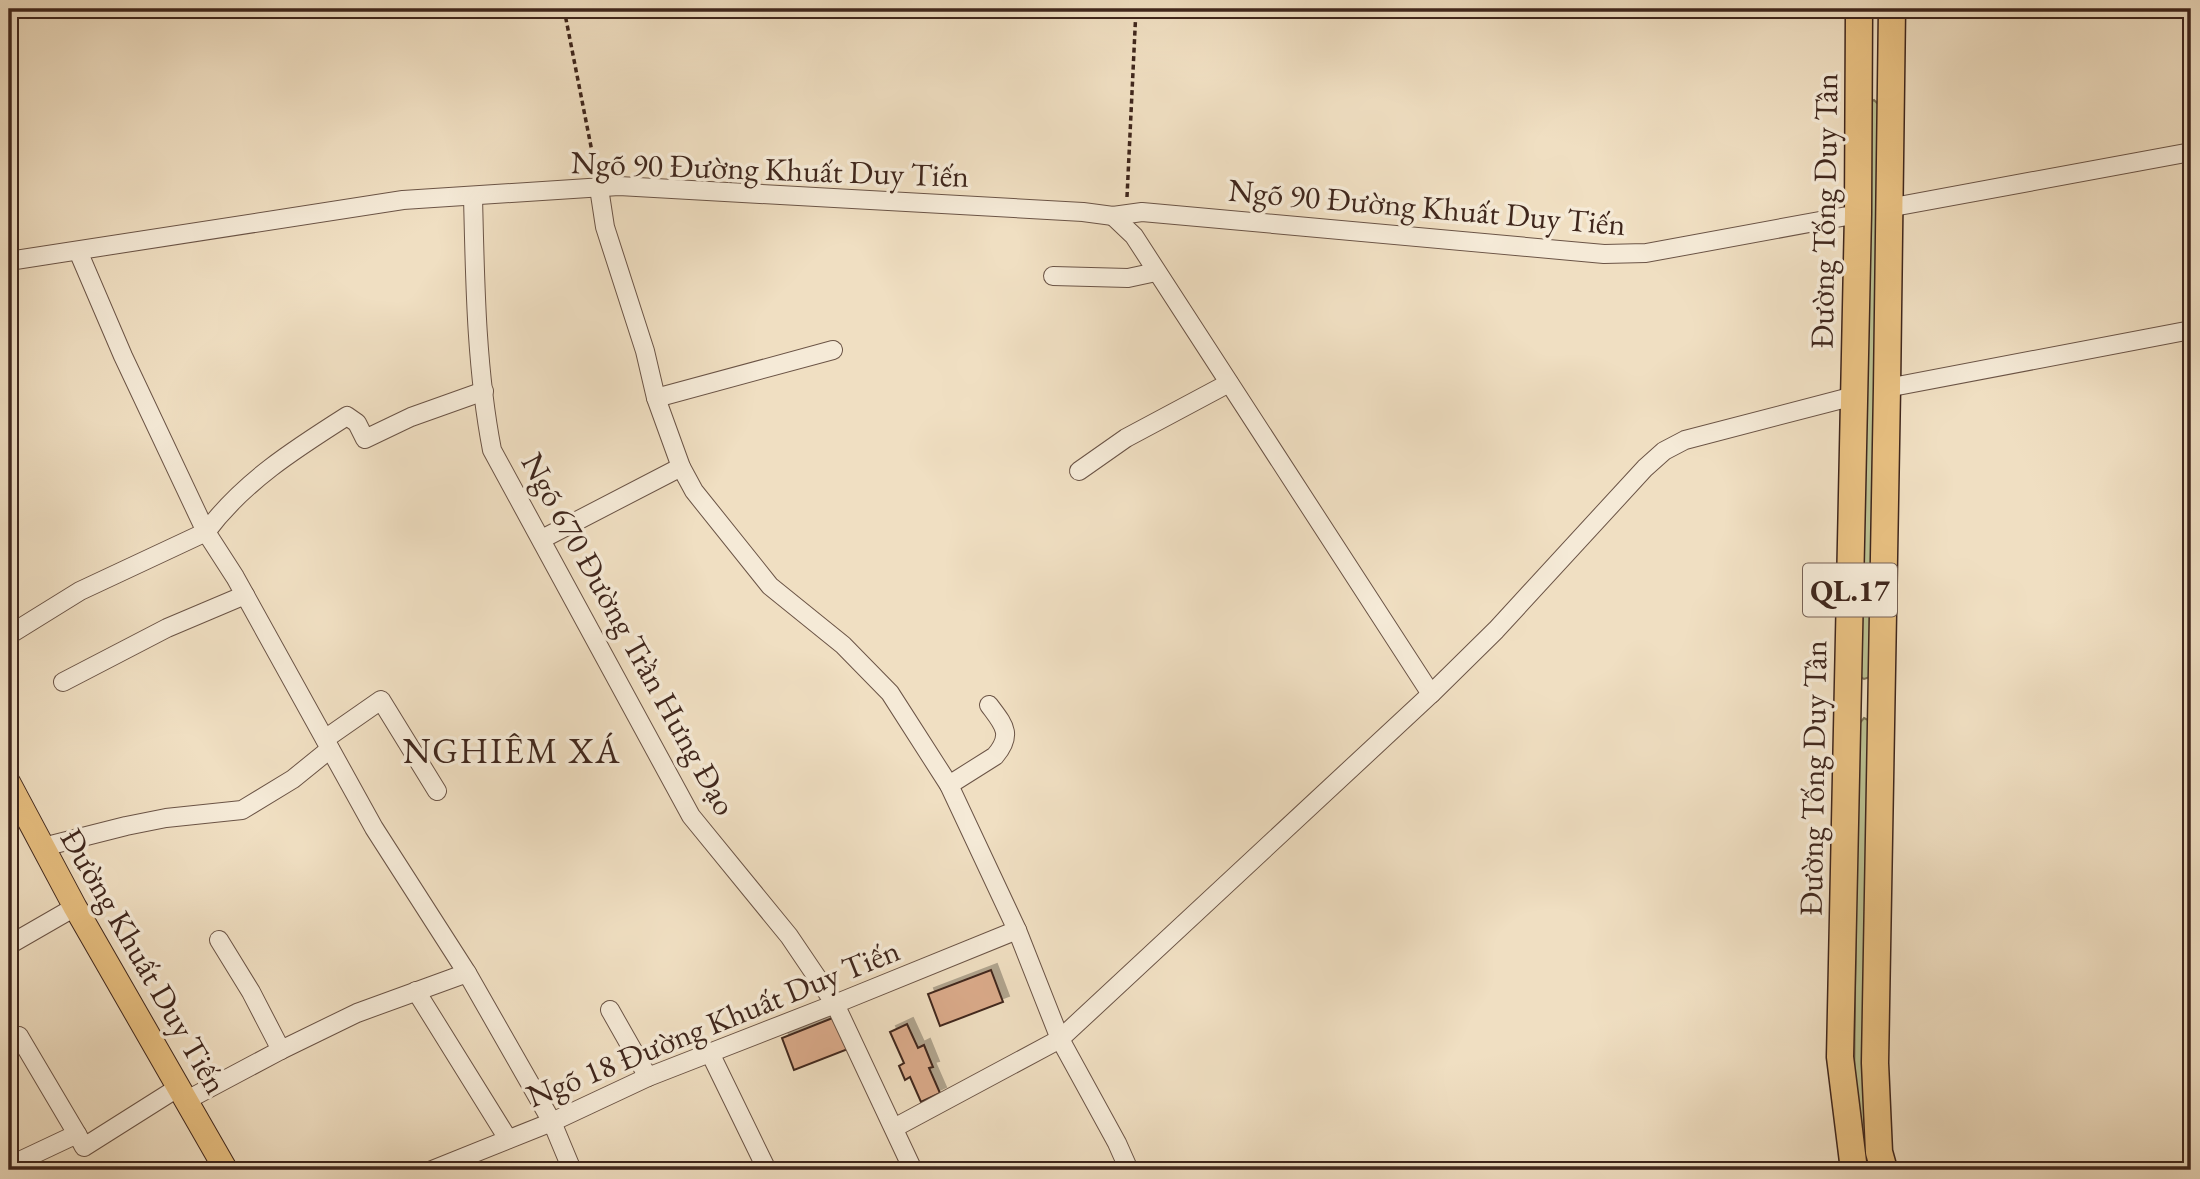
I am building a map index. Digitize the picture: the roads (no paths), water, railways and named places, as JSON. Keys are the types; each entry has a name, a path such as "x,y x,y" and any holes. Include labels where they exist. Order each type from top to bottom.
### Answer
{"highway":[{"name":"Đường Tống Duy Tân","path":"1854,1170 1840,1057 1858,214 1859,9"},
{"name":"Đường Tống Duy Tân","path":"1884,1170 1879,1152 1875,1063 1892,9"},
{"path":"1859,83 1891,82"},
{"path":"1848,699 1881,699"}],"main road":[{"name":"Đường Khuất Duy Tiến","path":"12,797 226,1170"}],"street":[{"path":"1888,208 2191,152"},
{"name":"Ngõ 90 Đường Khuất Duy Tiến","path":"9,261 403,200 619,186 1120,214 1142,212 1623,254 1681,247 1858,214"},
{"path":"599,188 605,227 645,351 656,397 681,467 694,491 771,586 843,645 890,694 949,785 1017,930 1060,1039 1129,1170"},
{"name":"Ngõ 670 Đường Trần Hưng Đạo","path":"473,196 475,317 486,421 492,450 691,816 789,936 835,1004 913,1170"},
{"path":"1120,214 1431,695"},
{"path":"78,251 123,356 206,532 245,596 374,828 467,973 552,1122 572,1170"},
{"path":"1053,276 1128,278 1156,272"},
{"path":"1887,388 2191,330"},
{"path":"656,397 833,350"},
{"path":"1079,471 1126,438 1229,383"},
{"path":"9,635 80,591 206,532 216,518 261,474 347,416 357,423 365,439 411,417 484,391"},
{"path":"894,1128 1060,1039 1431,695 1496,630 1645,468 1671,446 1854,396"},
{"path":"542,539 681,467"},
{"path":"63,682 167,628 245,596"},
{"path":"43,847 166,818 242,810 292,779 328,744 381,700 437,791"},
{"path":"949,785 995,756 1000,749 1006,735 1005,727 989,705"},
{"path":"9,945 75,907"},
{"name":"Ngõ 18 Đường Khuất Duy Tiến","path":"432,1170 552,1122 648,1077 1017,930"},
{"path":"219,940 251,992 281,1050"},
{"path":"9,1042 19,1036 84,1147 183,1094 357,1013 467,973"},
{"path":"416,991 508,1139"},
{"path":"610,1010 648,1077"},
{"path":"710,1053 767,1170"},
{"path":"9,1166 77,1134"}],"district":[{"name":"NGHIÊM XÁ","path":"512,750"}]}
